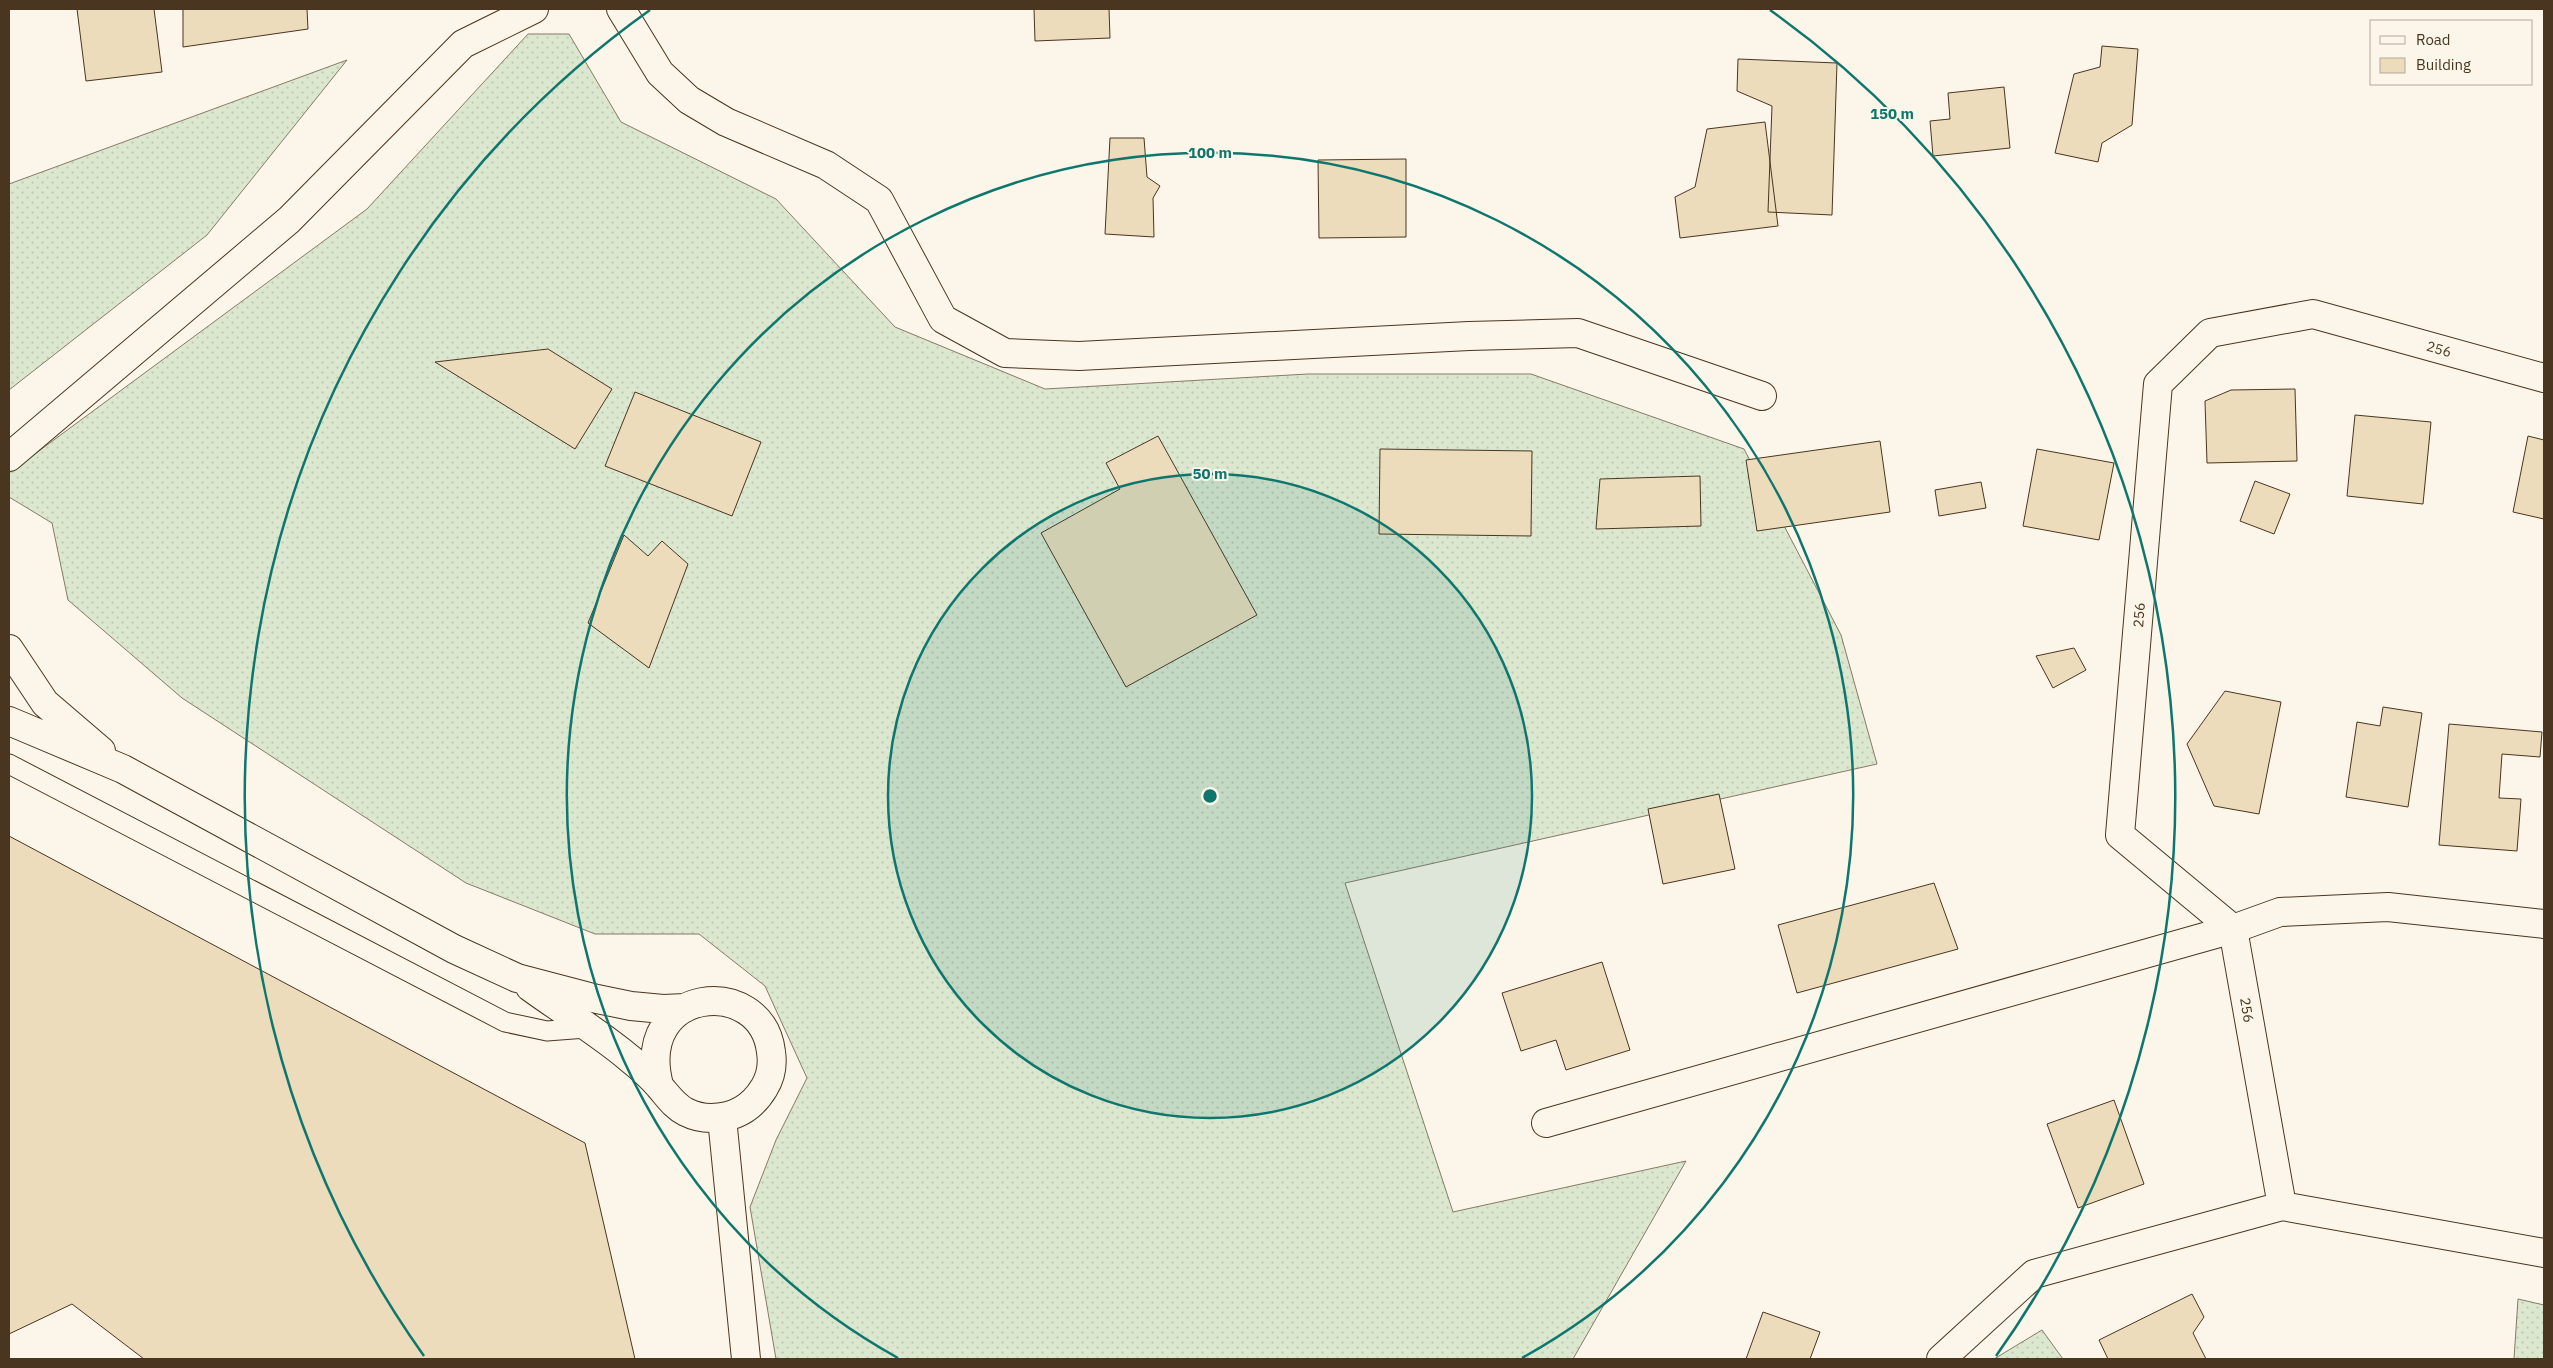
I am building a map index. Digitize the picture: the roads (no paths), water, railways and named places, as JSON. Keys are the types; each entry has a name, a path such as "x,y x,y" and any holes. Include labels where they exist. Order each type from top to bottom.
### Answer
{"street":[{"path":"9,457 289,220 463,44 534,9"},
{"path":"621,9 660,73 689,100 726,122 826,165 879,200 943,319 1005,353 1078,356 1469,336 1578,333 1762,396"},
{"name":"256","path":"2282,1206 2233,928 2120,835 2158,384 2210,333 2313,314 2544,378"},
{"path":"9,649 45,703 123,770"},
{"path":"9,720 123,770 454,949 517,978 622,1004 663,1009 685,1008 708,1001 729,1003 747,1011 761,1025 770,1043 773,1063 768,1083 757,1100 741,1112 722,1118 703,1118 685,1112 670,1100 659,1086 629,1058 517,978"},
{"path":"1546,1122 2233,928 2280,912 2388,907 2544,924"},
{"path":"659,1086 654,1067 654,1049 660,1031 672,1017 685,1008"},
{"path":"722,1118 746,1359"},
{"path":"1941,1359 2034,1274 2282,1206 2544,1253"}],"lane":[{"path":"10,763 505,1022 547,1031 586,1028"}]}
